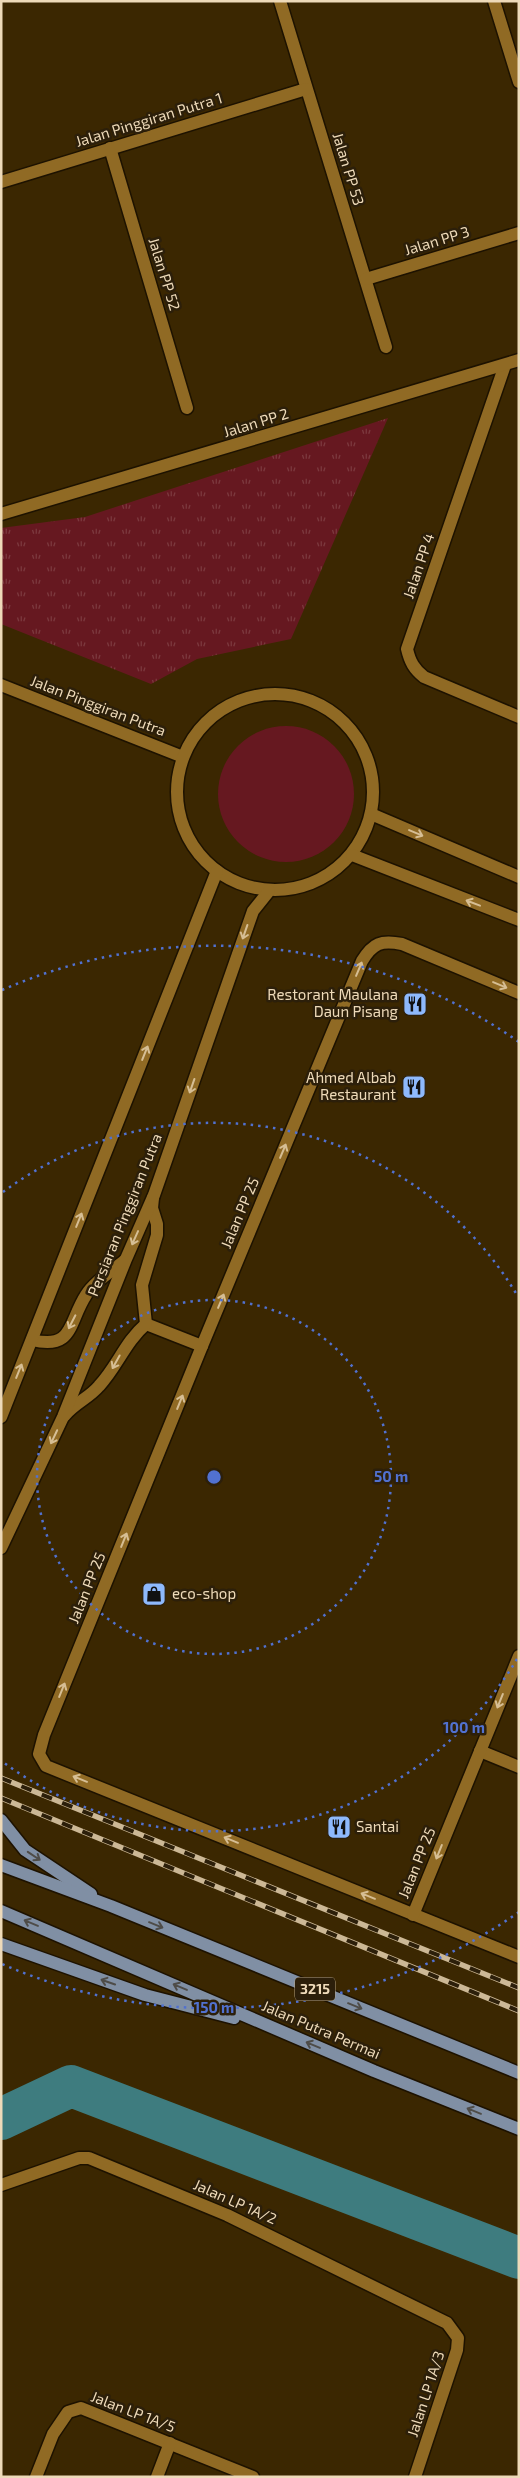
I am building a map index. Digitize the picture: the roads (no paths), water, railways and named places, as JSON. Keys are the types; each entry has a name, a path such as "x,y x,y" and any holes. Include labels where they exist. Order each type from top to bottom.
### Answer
{"main road":[{"path":"1,1820 25,1850 111,1906"},
{"name":"3215","path":"1,1866 111,1906 519,2073"},
{"name":"Jalan Putra Permai","path":"1,1911 519,2129"},
{"path":"1,1944 145,1995 273,2027"}],"street":[{"name":"Jalan PP 53","path":"280,1 386,347"},
{"path":"494,1 519,82"},
{"name":"Jalan Pinggiran Putra 1","path":"1,182 306,89"},
{"name":"Jalan PP 52","path":"110,148 187,408"},
{"name":"Jalan PP 3","path":"366,279 519,233"},
{"name":"Jalan PP 2","path":"1,514 24,509 519,360"},
{"name":"Jalan PP 4","path":"505,365 407,649 412,665 424,677 519,717"},
{"name":"Jalan Pinggiran Putra","path":"1,685 183,757"},
{"path":"287,694 318,703 345,723 364,749 373,781 371,814 364,836 352,855 328,876 300,888 269,891 242,885 217,871 198,854 183,824 178,807 177,782 183,757 200,728 224,707 254,695 287,694"},
{"path":"371,814 519,877"},
{"path":"352,855 519,920"},
{"path":"1,1417 217,871"},
{"name":"Persiaran Pinggiran Putra","path":"1,1548 63,1417 126,1259 154,1195 253,911 269,891"},
{"name":"Jalan PP 25","path":"519,993 402,944 389,942 370,948 362,961 202,1346 44,1735 39,1754 46,1766 413,1915 519,1656"},
{"path":"146,1324 142,1285 157,1235 157,1224 152,1208 154,1195"},
{"path":"32,1340 48,1344 58,1342 66,1334 87,1293 126,1259"},
{"path":"146,1324 202,1346"},
{"path":"63,1417 75,1403 99,1387 129,1341 146,1324"},
{"path":"480,1752 519,1767"},
{"path":"413,1915 519,1957"},
{"name":"Jalan LP 1A/2","path":"1,2185 79,2158 89,2158 227,2215 447,2323"},
{"name":"Jalan LP 1A/3","path":"415,2477 458,2350 458,2338 447,2323"},
{"name":"Jalan LP 1A/5","path":"36,2477 53,2434 68,2412 81,2408 254,2477"},
{"path":"157,2477 170,2443"}],"waterway":[{"path":"1,2119 71,2086 519,2258"}],"railway":[{"path":"1,1778 519,1988"},
{"path":"1,1798 519,2011"}],"place":[{"name":"Restorant Maulana Daun Pisang","path":"415,1004"},
{"name":"Ahmed Albab Restaurant","path":"414,1087"},
{"name":"eco-shop","path":"154,1594"},
{"name":"Santai","path":"339,1827"}]}
